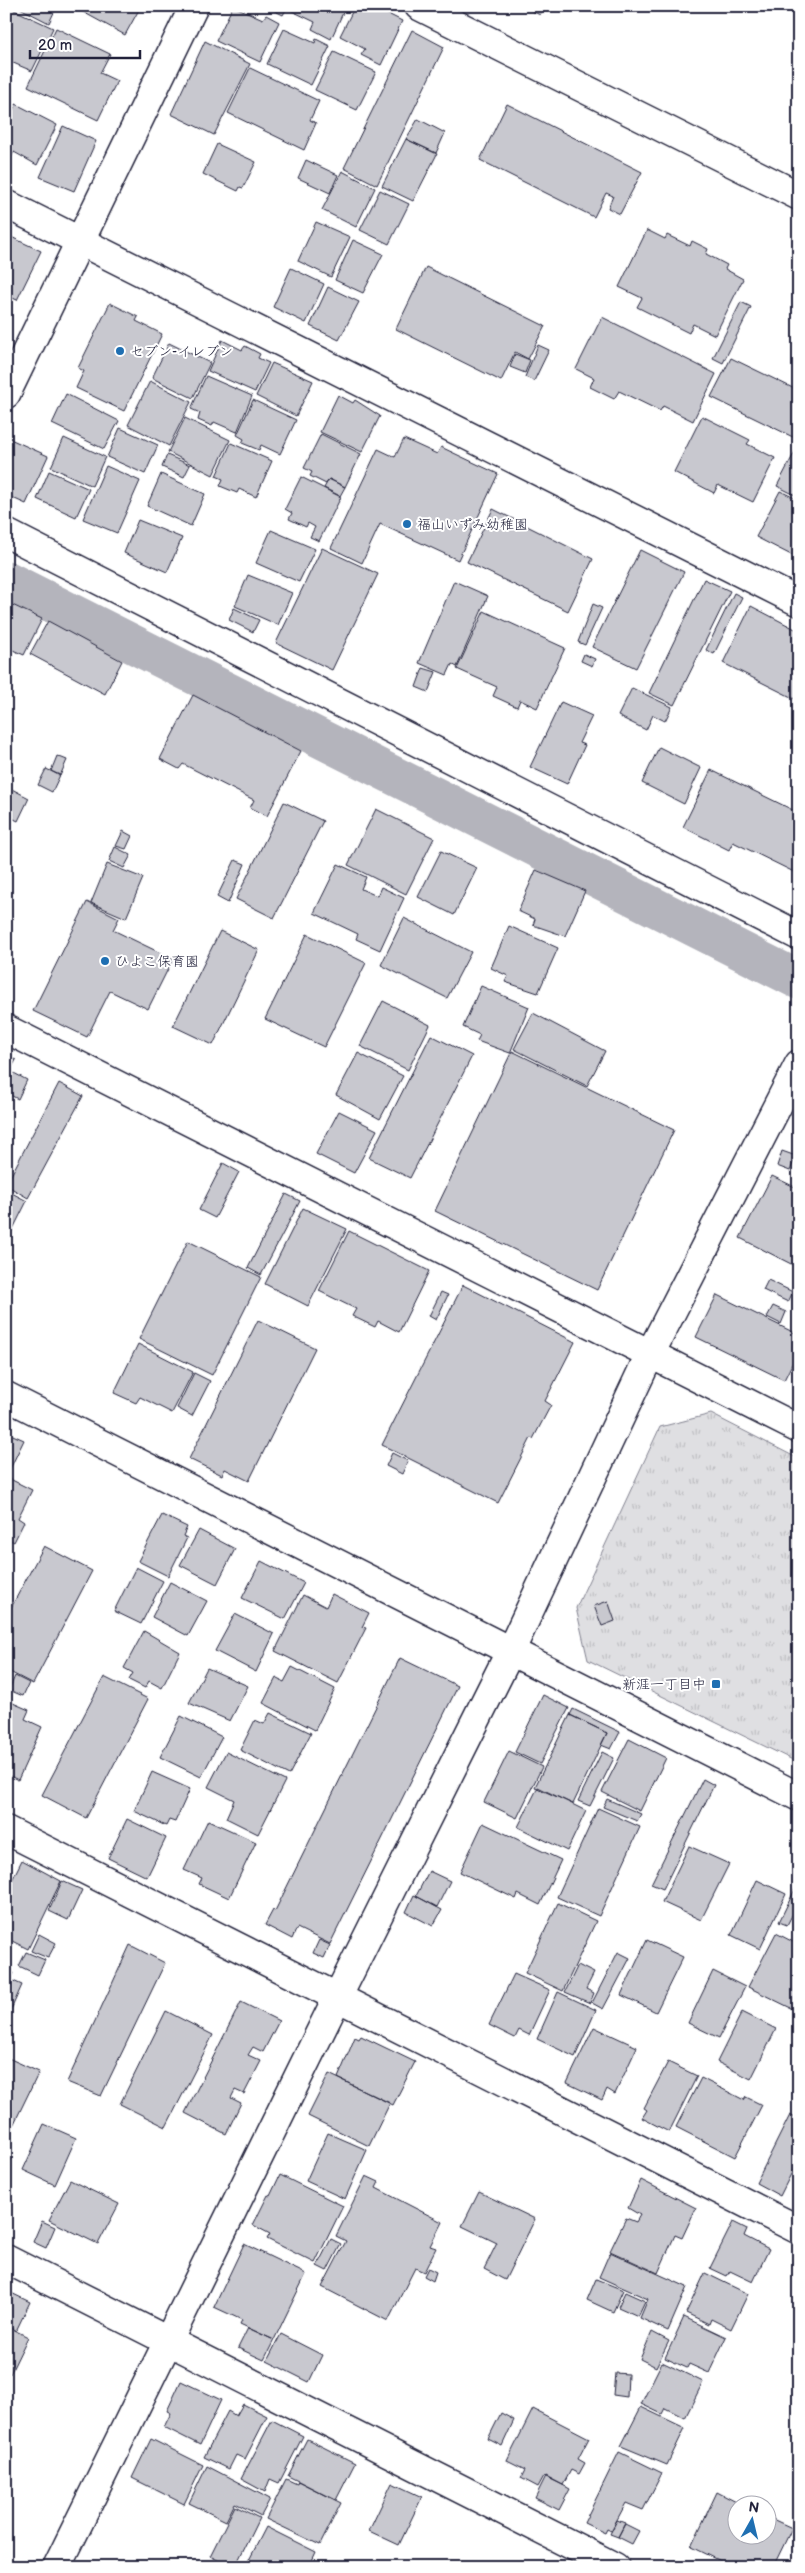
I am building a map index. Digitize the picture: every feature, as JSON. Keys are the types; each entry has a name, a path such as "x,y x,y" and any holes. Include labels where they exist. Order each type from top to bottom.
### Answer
{"street":[{"path":"6,394 194,6"},
{"path":"419,6 799,196"},
{"path":"6,204 799,602"},
{"path":"6,533 799,936"},
{"path":"6,1030 799,1430"},
{"path":"56,2567 510,1652 650,1354 799,1064"},
{"path":"6,1396 799,1798"},
{"path":"6,1830 799,2230"},
{"path":"6,2259 169,2339 615,2567"}],"green space":[{"path":"711,1414 799,1459 799,1763 588,1660 576,1608 660,1427"}],"building":[{"path":"6,6 53,28 32,71 11,62 9,66 6,65"},
{"path":"16,6 57,6 49,23"},
{"path":"72,6 141,6 125,35"},
{"path":"233,6 263,19 266,15 279,22 260,62 216,41"},
{"path":"265,6 288,6 283,15"},
{"path":"292,6 346,6 331,39 312,29 315,22 290,10"},
{"path":"355,6 372,6 402,21 381,65 361,55 365,49 340,36"},
{"path":"522,6 544,6 540,15"},
{"path":"56,28 110,54 100,73 117,81 98,120 28,86"},
{"path":"284,29 315,43 316,39 330,46 311,85 267,64"},
{"path":"412,30 444,47 377,185 344,168"},
{"path":"205,41 250,64 214,135 171,114"},
{"path":"334,52 376,72 357,110 315,90"},
{"path":"250,68 319,101 310,120 316,123 304,150 228,113"},
{"path":"6,96 12,99 6,112"},
{"path":"16,104 57,125 37,165 14,152 6,167 6,122"},
{"path":"507,104 642,172 620,214 608,208 613,196 606,193 594,217 480,160"},
{"path":"418,119 445,133 436,153 406,139"},
{"path":"63,126 96,141 74,191 40,177"},
{"path":"406,139 437,154 413,201 382,186"},
{"path":"217,144 256,162 243,188 240,187 238,191 203,174"},
{"path":"306,160 338,175 330,193 298,178"},
{"path":"342,171 375,188 356,227 322,210"},
{"path":"380,190 409,204 389,244 360,230"},
{"path":"316,222 350,237 331,277 298,261"},
{"path":"647,230 665,239 667,235 690,246 692,241 708,249 706,254 727,265 725,269 743,279 715,335 693,324 689,333 637,307 642,298 619,287"},
{"path":"9,236 41,251 17,300 8,296 6,299 6,243"},
{"path":"353,240 383,254 363,293 335,280"},
{"path":"426,267 545,326 528,359 515,352 501,381 396,329"},
{"path":"291,268 324,284 306,323 273,307"},
{"path":"328,287 359,302 339,340 310,326"},
{"path":"741,302 751,307 723,363 713,358"},
{"name":"セブン-イレブン","path":"110,303 138,317 136,321 162,334 124,411 76,388 84,371 78,368"},
{"path":"602,317 716,374 693,421 663,406 660,411 619,391 614,399 590,387 594,378 576,369"},
{"path":"222,340 242,350 245,346 260,354 258,358 269,363 255,392 208,371"},
{"path":"169,343 210,363 193,398 152,378"},
{"path":"538,345 549,350 534,381 525,377"},
{"path":"515,354 530,360 525,373 510,367"},
{"path":"731,358 799,391 799,440 711,397"},
{"path":"272,363 313,381 296,416 256,396"},
{"path":"206,376 252,396 237,432 214,422 212,426 198,420 200,413 191,409"},
{"path":"150,381 191,402 169,446 128,425"},
{"path":"66,394 119,421 104,449 52,424"},
{"path":"338,395 353,403 355,400 380,416 362,452 320,432"},
{"path":"253,400 296,420 280,454 261,445 259,450 242,443 244,439 237,435"},
{"path":"702,416 750,440 747,444 775,458 753,502 718,485 714,493 674,472"},
{"path":"185,418 230,440 213,475 168,452"},
{"path":"120,428 158,445 145,474 107,457"},
{"path":"321,434 361,454 345,487 329,479 326,484 310,476 312,472 304,468"},
{"path":"8,438 48,456 26,504 6,495"},
{"path":"64,438 105,457 92,486 51,467"},
{"path":"404,439 437,454 441,447 498,474 458,560 380,524 362,563 331,548 378,449 395,457"},
{"path":"231,443 272,461 256,497 239,489 237,493 220,486 223,479 216,476"},
{"path":"799,444 799,497 777,486"},
{"path":"167,455 190,465 184,477 162,467"},
{"path":"106,466 140,481 117,533 83,519"},
{"path":"49,471 89,489 76,517 37,499"},
{"path":"161,474 205,494 191,526 147,506"},
{"path":"301,477 341,497 319,541 310,537 315,527 308,523 306,527 289,519 292,513 285,509"},
{"path":"329,479 345,487 340,496 324,488"},
{"path":"780,491 799,500 799,559 756,537"},
{"path":"493,509 593,559 568,611 467,562"},
{"path":"138,520 182,538 167,572 124,553"},
{"path":"271,530 315,549 299,582 256,563"},
{"path":"322,548 378,574 332,670 276,643"},
{"path":"640,550 684,572 636,668 592,647"},
{"path":"248,575 292,593 278,625 235,606"},
{"path":"704,579 730,591 674,705 649,693"},
{"path":"454,581 488,596 457,667 452,664 447,675 419,663"},
{"path":"734,593 742,597 714,654 706,650"},
{"path":"6,602 42,619 24,655 6,647"},
{"path":"593,604 602,608 585,645 578,642"},
{"path":"751,606 799,631 799,701 723,663"},
{"path":"234,608 259,620 253,632 229,620"},
{"path":"484,611 565,648 537,708 520,700 517,707 493,696 497,687 457,669"},
{"path":"48,621 122,661 105,694 30,654"},
{"path":"584,654 595,659 592,666 581,661"},
{"path":"423,668 436,672 428,692 416,687"},
{"path":"632,688 672,707 665,721 653,715 646,730 618,716"},
{"path":"193,695 301,751 267,816 250,808 254,800 183,764 179,769 160,759"},
{"path":"561,702 592,716 579,743 585,745 567,784 530,767"},
{"path":"659,747 701,768 684,804 642,783"},
{"path":"57,756 67,760 60,776 51,771"},
{"path":"46,769 60,775 52,792 38,785"},
{"path":"711,770 799,813 799,884 794,882 798,874 733,842 729,850 683,827"},
{"path":"6,786 29,798 18,821 6,815"},
{"path":"284,802 323,821 274,918 236,899"},
{"path":"376,809 434,838 406,894 348,865"},
{"path":"123,831 132,836 126,849 116,846"},
{"path":"115,847 131,855 124,868 109,861"},
{"path":"441,851 477,868 454,915 418,897"},
{"path":"235,860 245,864 228,903 217,897"},
{"path":"107,864 143,878 126,918 91,903"},
{"path":"338,864 366,877 361,889 377,896 381,887 404,898 380,950 356,939 358,934 314,913"},
{"path":"536,870 585,891 565,936 533,925 535,919 518,911"},
{"path":"87,902 119,918 113,930 173,959 148,1009 110,991 87,1037 33,1011"},
{"path":"404,918 471,952 447,998 381,965"},
{"path":"509,926 558,948 538,993 505,982 508,976 491,968"},
{"path":"220,931 259,950 213,1045 173,1026"},
{"path":"307,934 366,963 324,1047 265,1019"},
{"path":"481,986 529,1007 510,1053 477,1041 480,1035 463,1027"},
{"path":"383,1001 430,1025 408,1070 360,1046"},
{"path":"533,1013 605,1051 587,1086 514,1049"},
{"path":"431,1035 472,1056 410,1178 369,1158"},
{"path":"512,1051 674,1130 597,1290 435,1211"},
{"path":"358,1053 403,1076 380,1119 336,1095"},
{"path":"6,1055 16,1060 10,1071 27,1080 18,1099 6,1093"},
{"path":"59,1083 83,1096 28,1198 6,1185"},
{"path":"339,1111 377,1130 354,1173 316,1154"},
{"path":"782,1151 796,1156 790,1171 777,1166"},
{"path":"223,1163 239,1172 215,1218 199,1210"},
{"path":"772,1176 799,1189 799,1268 740,1238"},
{"path":"6,1190 27,1201 6,1243"},
{"path":"286,1194 300,1201 261,1275 248,1268"},
{"path":"303,1208 347,1229 308,1306 265,1284"},
{"path":"349,1231 429,1271 399,1332 378,1321 375,1327 352,1316 356,1309 319,1291"},
{"path":"188,1241 261,1277 212,1375 139,1339"},
{"path":"768,1280 793,1292 788,1302 763,1290"},
{"path":"463,1285 575,1342 545,1401 551,1405 533,1439 531,1438 498,1503 382,1445"},
{"path":"441,1292 448,1295 436,1320 429,1316"},
{"path":"717,1295 799,1335 799,1350 784,1380 696,1337"},
{"path":"773,1306 786,1312 781,1324 767,1317"},
{"path":"258,1320 315,1348 249,1481 225,1469 222,1475 189,1459"},
{"path":"138,1344 193,1372 172,1413 140,1397 136,1403 114,1393"},
{"path":"194,1373 210,1381 192,1416 177,1408"},
{"path":"6,1432 24,1440 8,1473 6,1472"},
{"path":"392,1453 408,1461 402,1474 386,1466"},
{"path":"6,1477 32,1490 18,1518 24,1522 14,1542 6,1538"},
{"path":"162,1515 187,1527 183,1536 187,1538 168,1576 138,1561"},
{"path":"199,1530 235,1549 217,1584 180,1565"},
{"path":"44,1546 92,1571 33,1684 6,1670 6,1617"},
{"path":"261,1561 304,1583 285,1619 242,1598"},
{"path":"136,1567 163,1581 141,1624 114,1611"},
{"path":"170,1582 207,1601 188,1636 152,1617"},
{"path":"332,1594 369,1613 362,1627 366,1628 338,1683 275,1651 303,1595 326,1607"},
{"path":"608,1601 615,1621 602,1626 594,1606"},
{"path":"235,1614 274,1634 256,1672 215,1651"},
{"path":"144,1631 180,1652 162,1688 149,1681 145,1688 129,1680 133,1673 124,1668"},
{"path":"400,1658 458,1686 330,1944 297,1928 292,1939 265,1925 273,1910 275,1911"},
{"path":"292,1667 335,1689 315,1730 263,1703 276,1678 284,1682"},
{"path":"207,1668 248,1686 230,1721 189,1703"},
{"path":"15,1676 29,1683 23,1696 9,1690"},
{"path":"104,1677 148,1699 86,1818 42,1795"},
{"path":"543,1695 569,1708 540,1764 515,1752"},
{"path":"6,1700 29,1710 25,1719 42,1727 18,1780 6,1774"},
{"path":"573,1709 620,1732 611,1749 601,1745 607,1733 570,1715"},
{"path":"270,1713 311,1733 289,1775 240,1750 255,1720 264,1724"},
{"path":"570,1715 607,1733 573,1804 535,1787"},
{"path":"181,1716 222,1737 201,1777 160,1757"},
{"path":"629,1739 666,1758 640,1811 602,1792"},
{"path":"509,1751 542,1767 517,1818 484,1802"},
{"path":"226,1752 285,1781 258,1834 226,1818 234,1800 208,1787"},
{"path":"602,1752 614,1758 590,1806 578,1801"},
{"path":"152,1772 190,1789 175,1822 169,1820 166,1826 134,1811"},
{"path":"703,1779 714,1785 663,1889 651,1884"},
{"path":"538,1787 586,1811 567,1851 518,1827"},
{"path":"607,1799 641,1814 637,1821 603,1807"},
{"path":"598,1808 640,1827 599,1916 557,1897"},
{"path":"127,1819 166,1838 147,1877 108,1858"},
{"path":"208,1820 256,1842 229,1898 199,1884 202,1878 184,1870"},
{"path":"483,1823 561,1860 540,1905 518,1894 516,1899 460,1872"},
{"path":"689,1846 729,1864 701,1920 662,1902"},
{"path":"22,1860 61,1881 28,1949 6,1938 6,1892"},
{"path":"429,1871 450,1881 437,1907 416,1896"},
{"path":"757,1880 786,1894 760,1949 731,1935"},
{"path":"62,1881 82,1890 68,1920 49,1911"},
{"path":"799,1881 799,1902 787,1925 779,1922"},
{"path":"414,1895 442,1910 433,1926 406,1912"},
{"path":"558,1903 596,1921 563,1991 525,1973"},
{"path":"776,1933 799,1945 799,2012 748,1987"},
{"path":"39,1934 56,1943 48,1958 31,1951"},
{"path":"319,1940 330,1945 324,1958 313,1953"},
{"path":"647,1940 683,1957 656,2012 621,1995"},
{"path":"130,1945 165,1963 101,2096 67,2082"},
{"path":"26,1952 45,1960 38,1975 19,1966"},
{"path":"618,1952 630,1958 603,2009 592,2003"},
{"path":"578,1965 594,1973 586,1989 594,1993 590,2003 565,1992"},
{"path":"6,1969 14,1973 11,1980 22,1985 6,2021"},
{"path":"713,1971 745,1987 719,2038 688,2023"},
{"path":"514,1974 550,1990 529,2035 519,2030 515,2038 489,2025"},
{"path":"558,1992 596,2010 575,2057 537,2039"},
{"path":"241,2002 279,2021 263,2052 253,2047 248,2055 261,2061 244,2094 235,2090 231,2098 241,2103 226,2134 185,2113"},
{"path":"166,2011 213,2035 166,2127 120,2104"},
{"path":"742,2012 776,2029 751,2079 717,2062"},
{"path":"594,2027 637,2047 615,2094 607,2089 602,2100 567,2083"},
{"path":"361,2036 415,2062 393,2105 338,2078 355,2037 359,2039"},
{"path":"6,2057 39,2072 6,2140"},
{"path":"668,2062 697,2076 669,2132 642,2118 647,2110 644,2108"},
{"path":"329,2074 390,2103 369,2146 308,2116"},
{"path":"701,2078 744,2100 746,2097 762,2105 735,2157 676,2127"},
{"path":"790,2115 799,2120 799,2167 795,2166 780,2196 756,2183"},
{"path":"44,2124 76,2138 55,2185 23,2170"},
{"path":"328,2133 367,2150 345,2199 306,2181"},
{"path":"280,2175 343,2206 315,2263 267,2239 270,2234 253,2225"},
{"path":"366,2176 379,2182 376,2188 442,2222 430,2246 436,2248 424,2272 415,2268 388,2321 322,2287 346,2241 336,2236"},
{"path":"70,2180 119,2204 98,2244 49,2220"},
{"path":"641,2180 696,2208 682,2238 675,2235 658,2273 610,2251 626,2218 636,2222 640,2215 628,2208"},
{"path":"479,2192 535,2219 505,2280 484,2269 497,2243 462,2226"},
{"path":"42,2221 55,2227 46,2248 33,2242"},
{"path":"733,2222 747,2229 744,2236 769,2249 753,2282 730,2271 727,2276 710,2268"},
{"path":"331,2239 341,2244 327,2271 317,2266"},
{"path":"244,2244 306,2274 274,2340 240,2324 242,2320 214,2307"},
{"path":"610,2252 687,2287 668,2331 640,2318 648,2299 599,2277"},
{"path":"428,2268 436,2272 433,2281 424,2276"},
{"path":"705,2273 748,2294 731,2329 711,2319 709,2324 686,2313"},
{"path":"596,2279 623,2290 613,2312 587,2300"},
{"path":"7,2291 30,2302 16,2331 6,2326"},
{"path":"625,2292 645,2301 638,2316 618,2307"},
{"path":"684,2317 726,2337 709,2373 689,2364 687,2368 665,2358"},
{"path":"6,2326 28,2337 10,2374 6,2372"},
{"path":"248,2328 274,2340 264,2360 238,2348"},
{"path":"652,2332 669,2341 656,2367 640,2359"},
{"path":"281,2334 322,2355 309,2382 267,2361"},
{"path":"662,2362 703,2382 685,2418 665,2408 662,2414 641,2404"},
{"path":"615,2373 628,2374 627,2397 613,2395"},
{"path":"181,2381 221,2400 200,2445 164,2427 171,2413 167,2411"},
{"path":"243,2404 267,2416 245,2459 236,2455 229,2469 204,2457 228,2411 236,2416"},
{"path":"641,2407 685,2428 667,2465 621,2446"},
{"path":"533,2409 589,2438 578,2459 585,2463 579,2474 571,2470 563,2485 544,2476 538,2487 521,2478 525,2470 507,2461"},
{"path":"501,2413 514,2420 502,2446 488,2439"},
{"path":"272,2420 303,2436 279,2483 270,2479 265,2492 241,2479"},
{"path":"151,2439 203,2465 184,2504 132,2478"},
{"path":"307,2439 355,2463 336,2500 288,2476"},
{"path":"619,2452 662,2473 643,2510 626,2503 611,2531 607,2529 605,2533 584,2523"},
{"path":"207,2466 270,2499 261,2516 235,2503 226,2521 189,2503"},
{"path":"546,2476 570,2489 559,2510 535,2498"},
{"path":"286,2479 297,2484 298,2481 341,2503 320,2545 266,2519"},
{"path":"392,2483 422,2497 399,2545 369,2531"},
{"path":"717,2492 728,2498 728,2546 778,2546 778,2522 792,2528 773,2567 732,2567 691,2547"},
{"path":"235,2506 259,2518 235,2567 231,2567 210,2556"},
{"path":"617,2520 625,2523 618,2537 610,2534"},
{"path":"625,2524 639,2531 632,2544 618,2537"},
{"path":"266,2527 316,2552 309,2567 246,2566"}],"waterway":[{"path":"6,580 799,980"}],"place":[{"name":"セブン-イレブン","path":"120,351"},
{"name":"福山いずみ幼稚園","path":"407,524"},
{"name":"ひよこ保育園","path":"105,961"},
{"name":"新涯一丁目中","path":"716,1684"}]}
